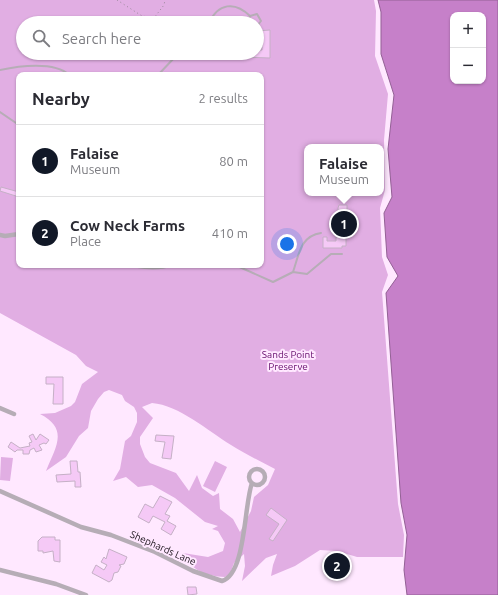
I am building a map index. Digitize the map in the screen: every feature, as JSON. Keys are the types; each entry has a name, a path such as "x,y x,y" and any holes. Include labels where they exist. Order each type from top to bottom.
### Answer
{"street":[{"path":"0,235 16,234"},
{"path":"0,408 14,414"},
{"name":"Shephards Lane","path":"0,491 81,526 111,535 155,552 193,571 222,581 228,579 232,573 238,556 252,484"},
{"path":"0,570 56,584 86,595"}],"lane":[{"path":"214,16 218,10 230,5 243,9 250,16 255,14 258,16"},
{"path":"161,72 171,60"},
{"path":"0,70 17,67 46,66 61,72"},
{"path":"0,112 16,123"},
{"path":"293,272 306,238 321,232"},
{"path":"242,268 273,282 293,272 307,274 331,254 342,254"},
{"path":"142,268 159,268"}],"path":[{"path":"117,0 142,16"},
{"path":"156,16 164,5 165,0"}],"green space":[{"name":"Sands Point Preserve","path":"0,0 374,0 376,11 375,56 388,94 384,140 385,190 384,194 384,144 304,144 304,196 383,196 380,208 382,257 388,275 382,292 398,504 404,535 403,557 357,557 337,551 320,550 295,566 271,576 277,554 266,558 242,581 245,566 244,554 234,563 230,574 225,577 206,574 195,568 186,559 183,553 208,557 223,551 225,543 218,531 212,529 218,526 205,522 175,498 152,485 138,487 126,477 113,481 120,469 125,441 131,436 137,422 137,413 134,407 125,401 122,395 109,390 104,392 91,411 88,428 79,436 66,457 46,471 58,439 55,426 40,414 55,413 71,406 75,402 82,384 98,372 86,366 76,355 0,313","holes":["152,403 172,408 183,413 236,448 275,469 268,485 254,497 251,511 240,532 233,519 220,509 219,493 213,496 202,488 197,475 189,491 176,473 150,463 145,457 140,444 140,437 153,418 142,407"]},
{"path":"1,457 13,458 10,481 0,480"},
{"path":"215,461 227,467 215,492 203,486"}],"shaded area":[{"path":"378,0 498,0 498,595 407,595 404,570 407,535 401,503 386,293 398,276 387,257 384,213 392,197 388,149 394,95 381,54 381,12"}],"building":[{"path":"264,30 270,30 270,58 264,58"},
{"path":"1,187 16,191 16,196 0,191"},
{"path":"339,205 347,205 347,216 350,216 351,237 346,237 346,246 342,246 342,248 323,248 323,237 327,237 327,241 336,241 336,237 339,236"},
{"path":"46,377 63,377 63,404 53,404 54,384 46,384"},
{"path":"33,434 36,440 40,434 49,440 46,444 44,443 39,445 42,450 36,452 34,448 30,450 29,454 23,454 23,450 17,450 15,452 8,447 11,442 20,448 30,446 29,443 32,442 29,436"},
{"path":"156,435 174,436 171,459 162,458 165,442 155,441"},
{"path":"70,461 77,461 78,472 80,472 81,487 75,487 75,481 57,482 56,475 71,474"},
{"path":"160,496 172,502 165,514 170,516 167,521 176,526 171,535 161,529 165,522 153,516 149,523 138,517 145,504 153,508"},
{"path":"271,508 287,520 273,541 269,539 279,524 266,515"},
{"path":"42,537 55,537 55,540 60,540 60,562 54,561 53,551 43,553 43,551 38,551 38,541"},
{"path":"109,549 127,557 124,564 119,565 121,566 118,572 114,573 112,580 109,582 92,573 96,565 104,570 107,565 101,562 104,557 106,559"},
{"path":"332,553 347,564 339,573 343,575 339,580 331,574 332,572 328,570 331,565 326,562"},
{"path":"187,587 196,587 197,594 188,595"}],"place":[{"name":"Falaise","path":"344,224"},
{"name":"Cow Neck Farms","path":"337,566"}]}
